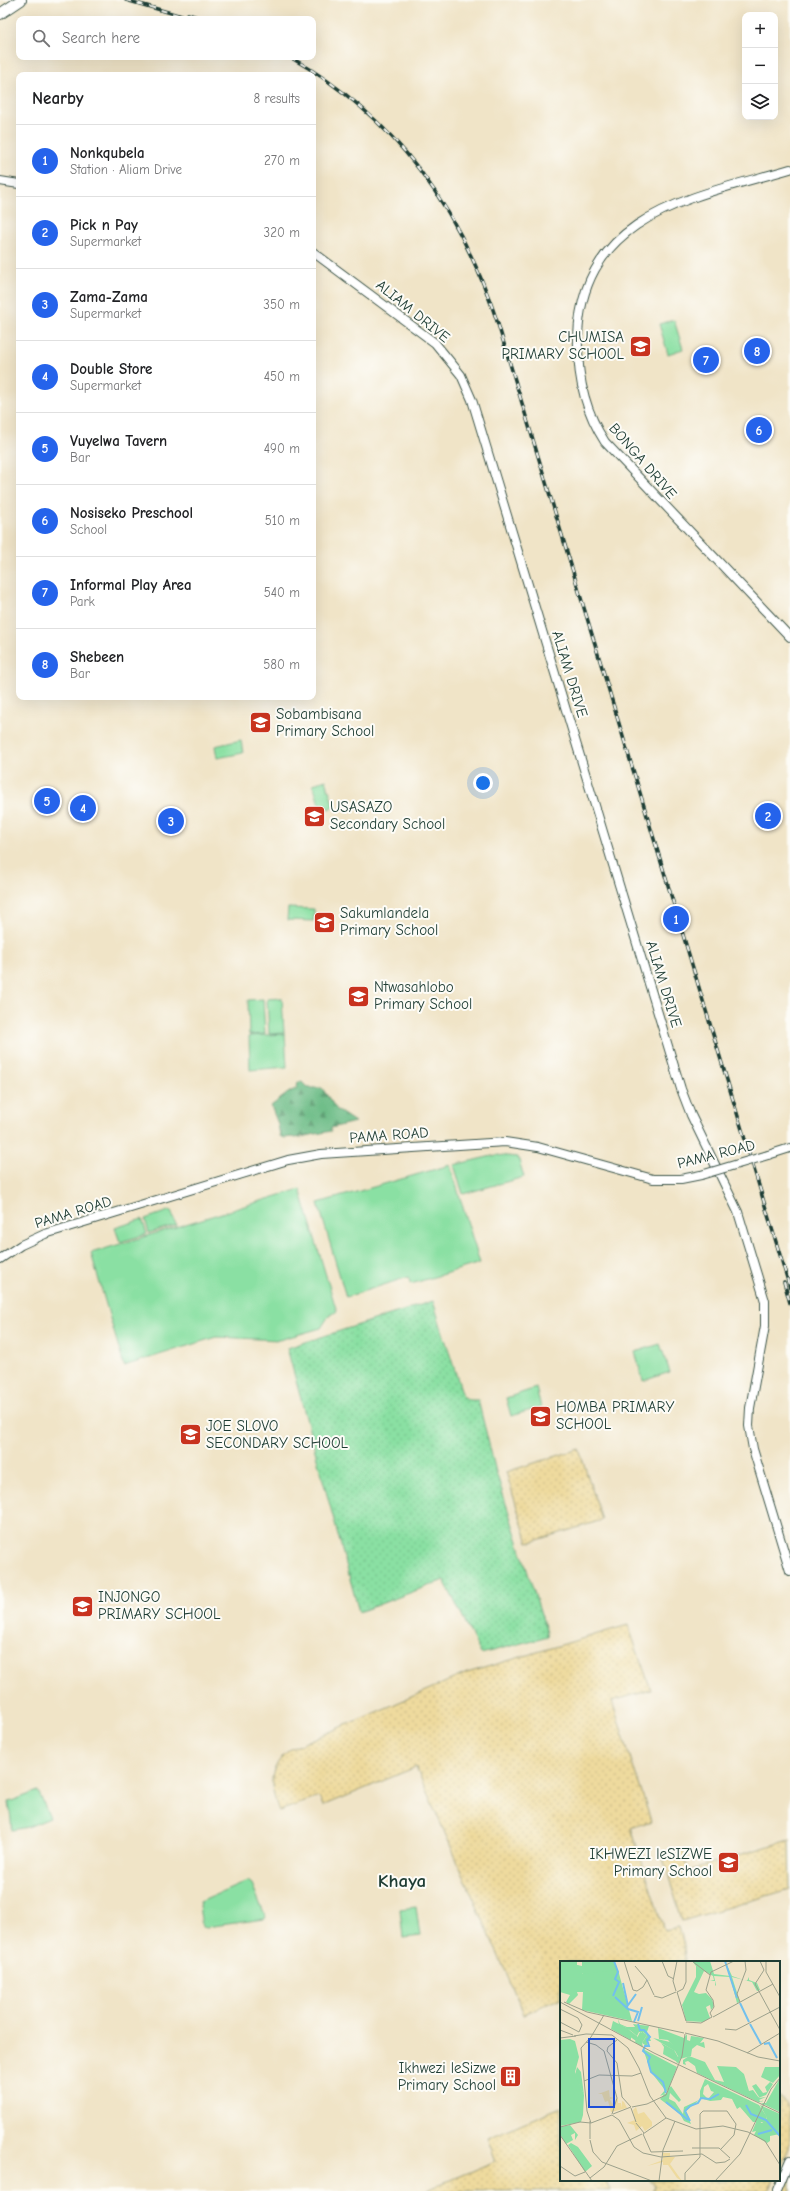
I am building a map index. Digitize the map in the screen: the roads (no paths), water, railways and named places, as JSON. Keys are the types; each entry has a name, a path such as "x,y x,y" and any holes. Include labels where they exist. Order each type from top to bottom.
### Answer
{"main road":[{"path":"0,14 21,0"}],"street":[{"name":"BONGA DRIVE","path":"790,169 685,200 658,211 634,226 608,251 591,280 581,311 578,345 583,394 594,424 605,442 790,637"},
{"path":"0,181 16,184"},
{"name":"ALIAM DRIVE","path":"316,254 435,343 452,361 467,386 494,470 681,1090 738,1212 765,1301 764,1326 750,1408 749,1426 753,1449 790,1571"},
{"name":"PAMA ROAD","path":"0,1259 21,1245 44,1234 308,1155 505,1142 538,1147 653,1179 681,1178 701,1175 790,1148"},
{"path":"777,2191 790,2160"}],"railway":[{"path":"126,0 182,16"},
{"path":"188,14 194,16"},
{"path":"295,60 314,72"},
{"path":"316,73 362,108 393,138 420,170 444,205 465,242 483,282 498,324 790,1288"},
{"path":"784,1282 790,1303"}],"place":[{"name":"CHUMISA PRIMARY SCHOOL","path":"640,346"},
{"name":"Shebeen","path":"757,351"},
{"name":"Informal Play Area","path":"706,360"},
{"name":"Nosiseko Preschool","path":"759,430"},
{"name":"Sobambisana Primary School","path":"261,723"},
{"name":"Vuyelwa Tavern","path":"47,801"},
{"name":"Double Store","path":"83,808"},
{"name":"USASAZO Secondary School","path":"315,816"},
{"name":"Pick n Pay","path":"768,816"},
{"name":"Zama-Zama","path":"171,821"},
{"name":"Nonkqubela","path":"676,919"},
{"name":"Sakumlandela Primary School","path":"325,922"},
{"name":"Ntwasahlobo Primary School","path":"358,996"},
{"name":"HOMBA PRIMARY SCHOOL","path":"541,1416"},
{"name":"JOE SLOVO SECONDARY SCHOOL","path":"190,1435"},
{"name":"INJONGO PRIMARY SCHOOL","path":"83,1606"},
{"name":"IKHWEZI leSIZWE Primary School","path":"728,1863"},
{"name":"Ikhwezi leSizwe Primary School","path":"511,2077"}],"district":[{"name":"Khaya","path":"402,1880"}]}
